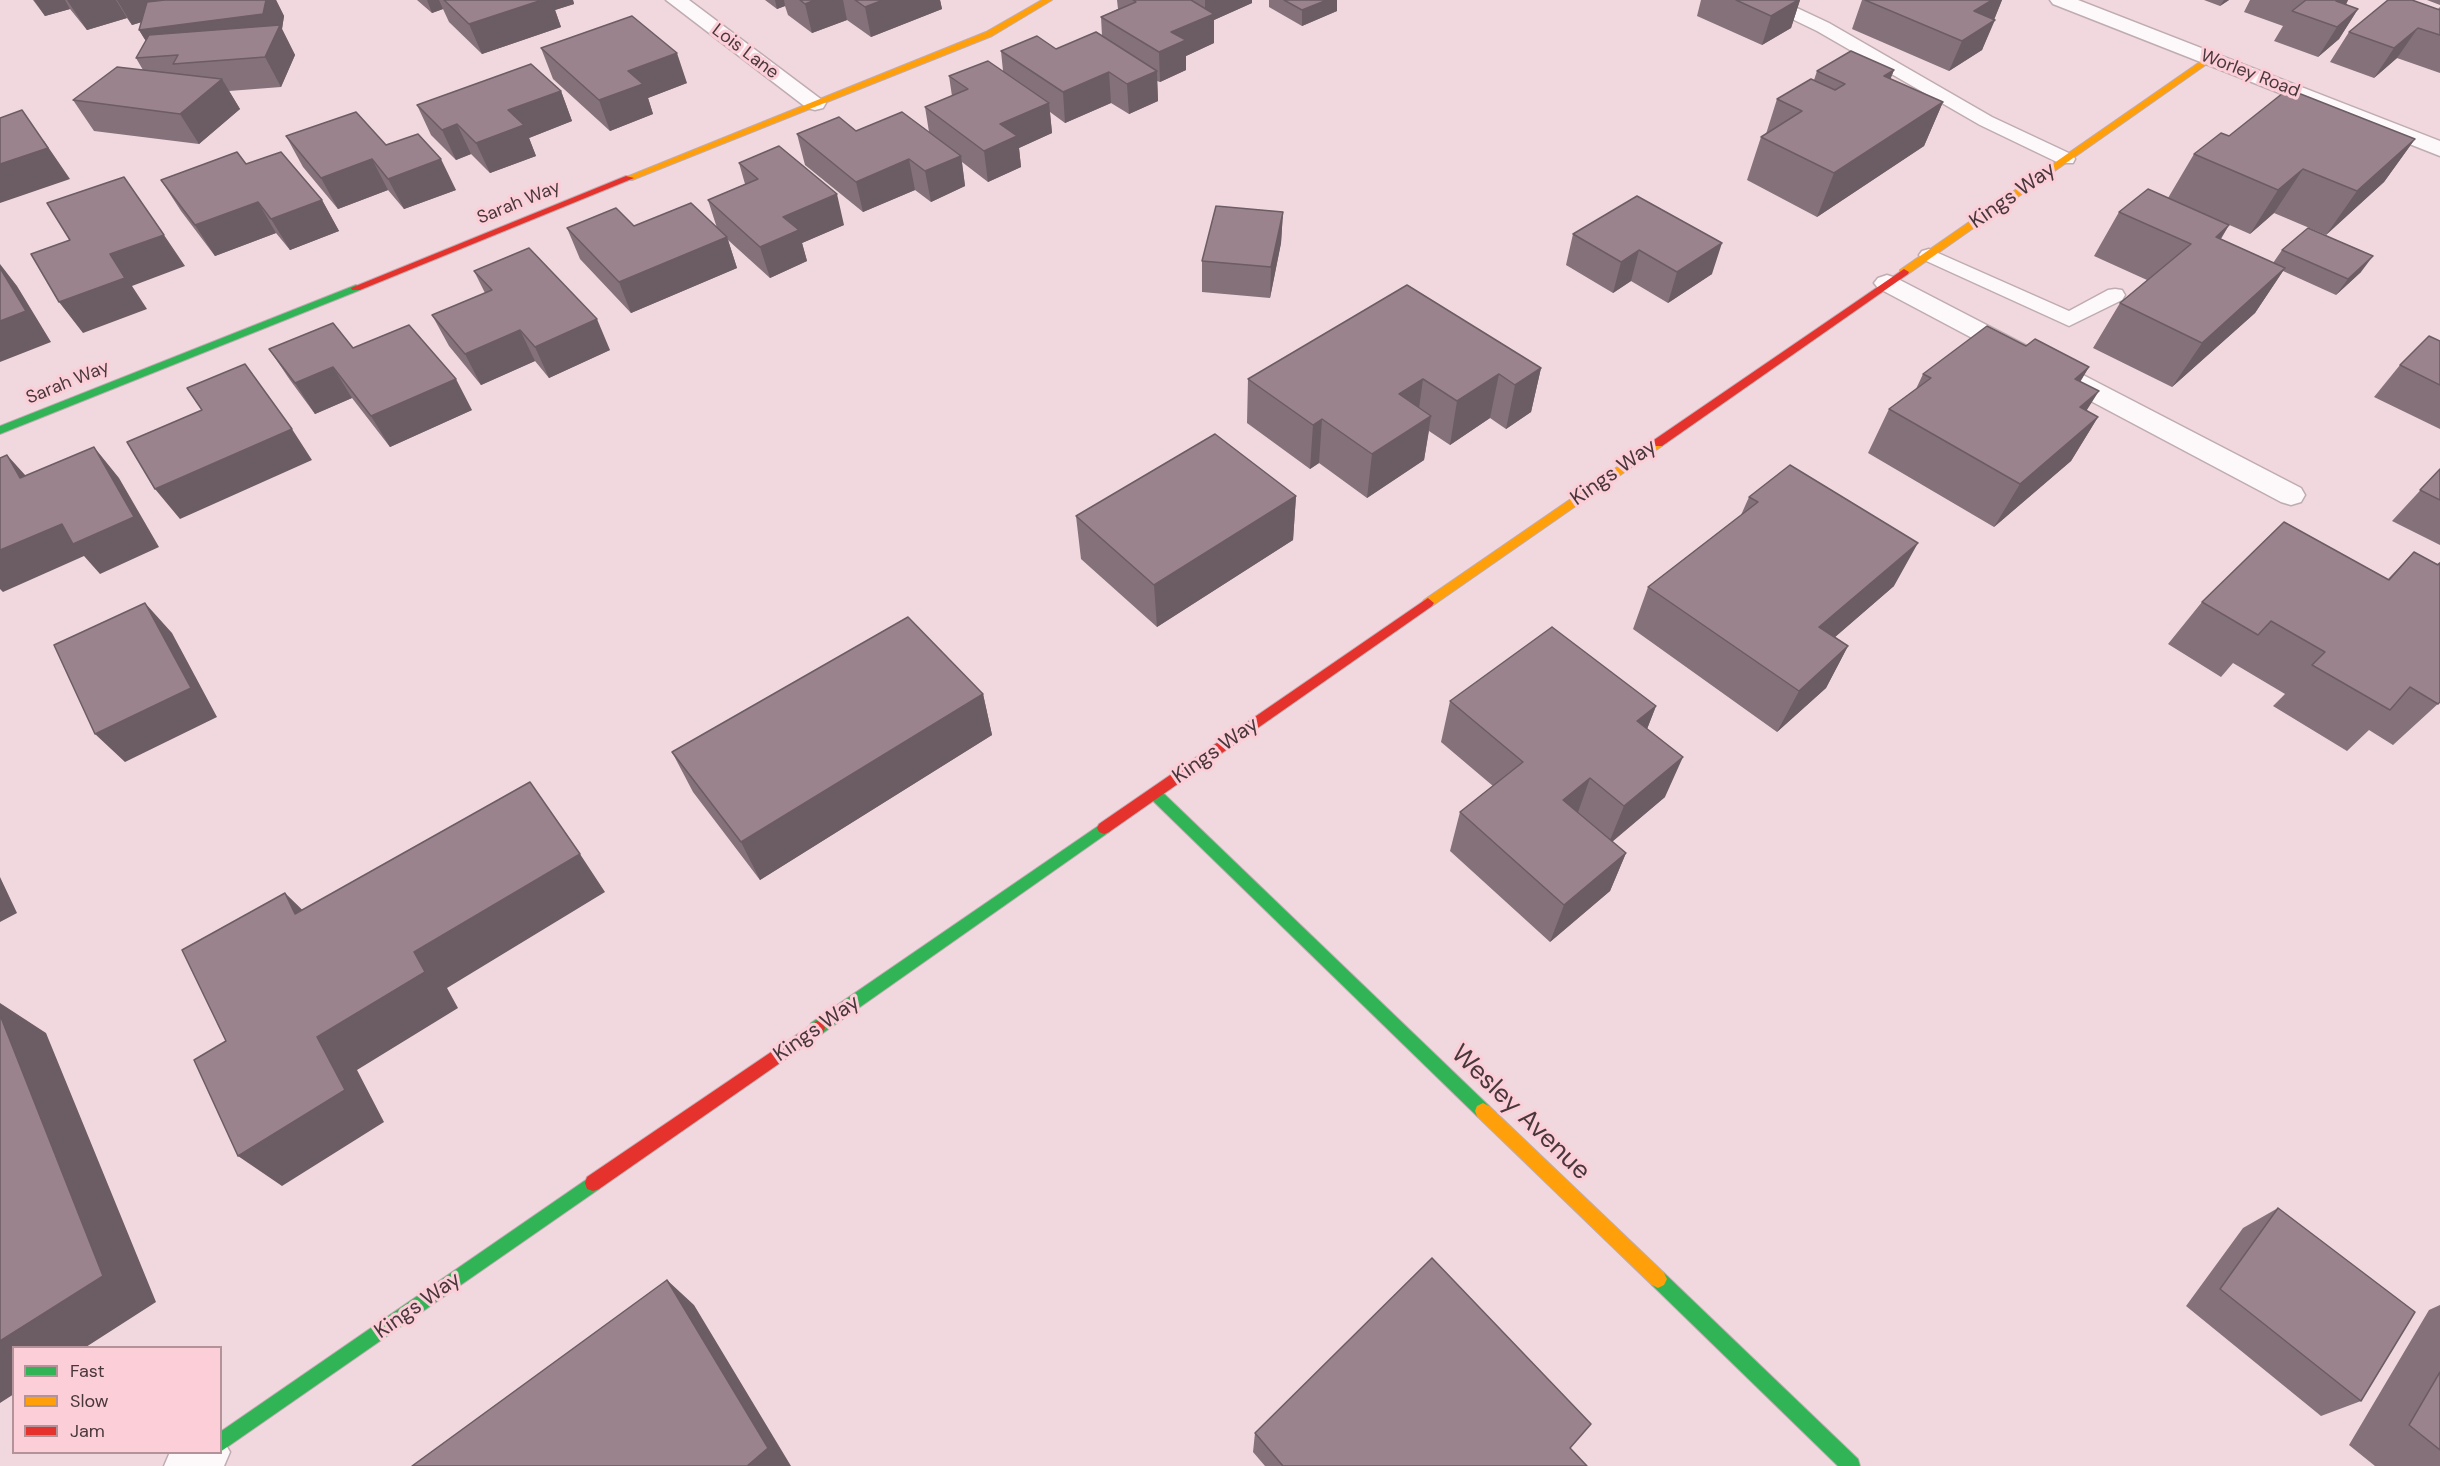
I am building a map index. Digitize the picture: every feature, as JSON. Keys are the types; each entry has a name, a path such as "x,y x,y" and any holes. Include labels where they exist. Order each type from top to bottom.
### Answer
{"street":[{"name":"Lois Lane","path":"676,0 815,103"},
{"name":"Sarah Way","path":"0,430 989,34 1048,0"},
{"name":"Worley Road","path":"2060,0 2440,149"},
{"name":"Kings Way","path":"222,1442 2210,58"},
{"path":"1887,284 2291,495"},
{"name":"Wesley Avenue","path":"1155,794 1851,1466"},
{"path":"188,1466 204,1454"}],"lane":[{"path":"1767,0 1823,27 1986,121 2066,159"},
{"path":"1929,255 2069,319 2115,296"}],"building":[{"path":"266,0 263,14 139,30 147,2"},
{"path":"444,0 542,0 469,24"},
{"path":"800,0 815,0 805,4"},
{"path":"855,0 883,0 865,7"},
{"path":"1133,0 1191,0 1214,14 1171,32 1186,40 1159,52 1101,17 1136,2"},
{"path":"1284,0 1327,0 1302,10"},
{"path":"1736,0 1798,0 1771,16"},
{"path":"1865,0 1992,0 1974,11 1995,20 1962,41"},
{"path":"2306,0 2338,0 2336,1 2358,9 2337,27 2292,11"},
{"path":"2388,0 2412,0 2440,10 2440,35 2418,28 2394,48 2349,32"},
{"path":"632,16 677,53 628,71 643,84 599,100 541,48"},
{"path":"280,25 265,57 173,64 178,55 136,58 149,35"},
{"path":"1096,32 1157,71 1127,84 1109,72 1063,92 1001,51 1037,36 1056,49"},
{"path":"1851,51 1894,70 1884,76 1943,102 1834,173 1761,137 1802,111 1777,99 1811,79 1835,90 1845,84 1817,71"},
{"path":"988,61 1049,103 1000,124 1017,136 984,151 925,107 968,89 949,76"},
{"path":"531,64 561,91 508,110 524,125 476,143 457,124 442,130 417,105"},
{"path":"117,67 222,79 180,114 73,100"},
{"path":"2288,89 2415,139 2357,191 2303,169 2278,190 2194,154 2221,133 2229,136"},
{"path":"22,110 48,148 0,164 0,118"},
{"path":"356,112 386,145 418,134 441,159 388,179 372,159 321,178 286,136"},
{"path":"902,112 961,156 925,171 909,159 856,182 797,134 839,117 856,131"},
{"path":"779,146 837,194 783,217 799,230 760,247 708,200 758,179 739,163"},
{"path":"237,152 246,164 281,152 322,200 271,219 258,202 195,225 161,180"},
{"path":"124,177 164,235 110,254 125,278 59,302 31,254 70,240 47,203"},
{"path":"2148,189 2229,225 2216,237 2285,268 2202,343 2120,303 2191,244 2119,212"},
{"path":"1637,196 1722,243 1677,272 1639,250 1621,262 1573,234"},
{"path":"691,203 727,237 619,282 567,228 616,208 634,226"},
{"path":"1216,206 1283,212 1271,267 1202,261"},
{"path":"2308,228 2373,256 2348,279 2282,250"},
{"path":"529,248 597,319 535,347 520,330 465,354 432,315 492,290 474,271"},
{"path":"0,268 26,311 0,321"},
{"path":"1407,285 1541,368 1515,385 1499,374 1457,401 1423,379 1399,394 1431,416 1372,454 1322,419 1313,425 1248,379"},
{"path":"333,323 353,348 409,325 456,379 371,416 333,367 295,383 269,349"},
{"path":"1987,326 2026,346 2035,339 2089,367 2075,379 2099,391 2080,407 2098,417 2020,484 1889,409 1931,378 1923,374"},
{"path":"2429,336 2440,341 2440,385 2400,365"},
{"path":"245,364 292,429 155,489 127,442 202,410 187,388"},
{"path":"1215,434 1296,496 1154,585 1076,516"},
{"path":"94,447 134,517 73,544 62,524 0,550 0,458 7,455 20,478"},
{"path":"1790,465 1918,543 1819,627 1848,646 1799,691 1648,587 1758,502 1749,497"},
{"path":"2440,469 2440,500 2420,490"},
{"path":"2284,522 2389,580 2414,552 2438,565 2440,563 2440,702 2438,704 2410,687 2390,710 2312,665 2325,652 2271,621 2258,635 2202,602"},
{"path":"145,603 191,688 95,734 54,645"},
{"path":"908,617 983,694 741,842 672,752"},
{"path":"1552,627 1656,706 1637,721 1683,757 1624,806 1590,778 1563,800 1626,853 1564,905 1460,812 1523,762 1450,701"},
{"path":"530,782 580,854 414,952 425,972 317,1037 345,1090 238,1156 194,1060 226,1041 182,950 285,893 295,914"},
{"path":"0,1015 103,1276 0,1341"},
{"path":"2278,1208 2415,1312 2361,1401 2220,1289"},
{"path":"1432,1258 1591,1424 1570,1448 1587,1466 1283,1466 1255,1433"},
{"path":"667,1280 768,1448 747,1466 412,1466"},
{"path":"2440,1372 2440,1450 2409,1425"}],"traffic: fast":[{"path":"0,430 356,288"},
{"path":"1155,794 1483,1111"},
{"path":"817,1028 1104,828"},
{"path":"222,1442 593,1183"},
{"path":"1658,1279 1851,1466"}],"traffic: slow":[{"path":"629,178 989,34 1048,0"},
{"path":"1904,272 2210,59"},
{"path":"1428,603 1658,443"},
{"path":"1483,1111 1658,1279"}],"traffic: jam":[{"path":"356,288 629,178"},
{"path":"1658,443 1904,272"},
{"path":"1104,828 1428,603"},
{"path":"593,1183 817,1028"}]}
